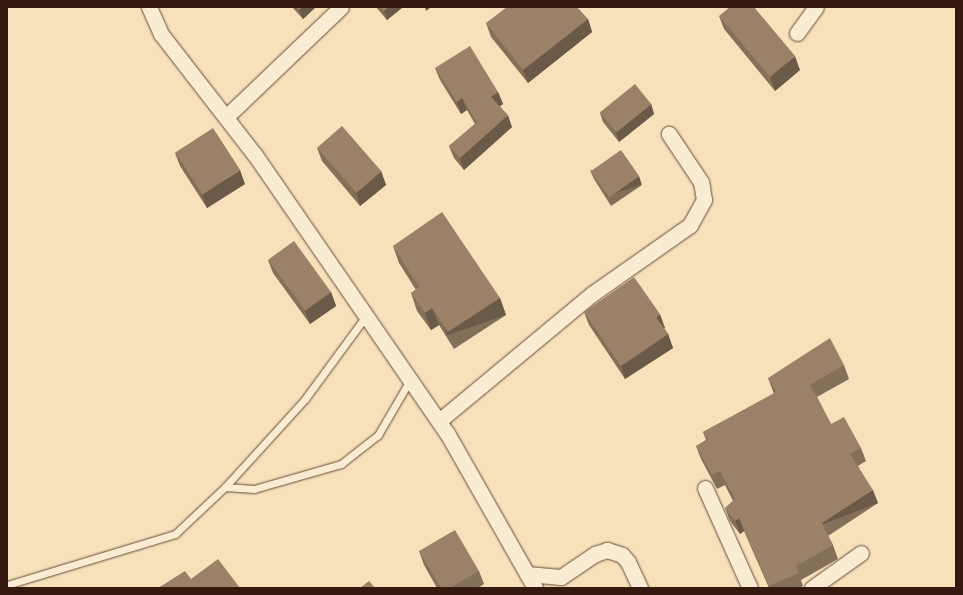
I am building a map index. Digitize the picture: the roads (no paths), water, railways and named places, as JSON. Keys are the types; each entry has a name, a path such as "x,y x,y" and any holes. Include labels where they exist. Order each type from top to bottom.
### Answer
{"street":[{"path":"150,7 161,34 226,117 439,421 535,588"},
{"path":"226,117 341,7"},
{"path":"797,33 816,7"},
{"path":"439,421 592,294 690,225 704,200 701,182 670,134"},
{"path":"705,488 750,588"},
{"path":"527,574 561,578 595,554 608,550 622,555 640,588"},
{"path":"812,588 861,553"}],"lane":[{"path":"7,585 175,534 225,487 305,399 366,316"},
{"path":"225,487 254,489 341,464 378,435 410,380"}]}
